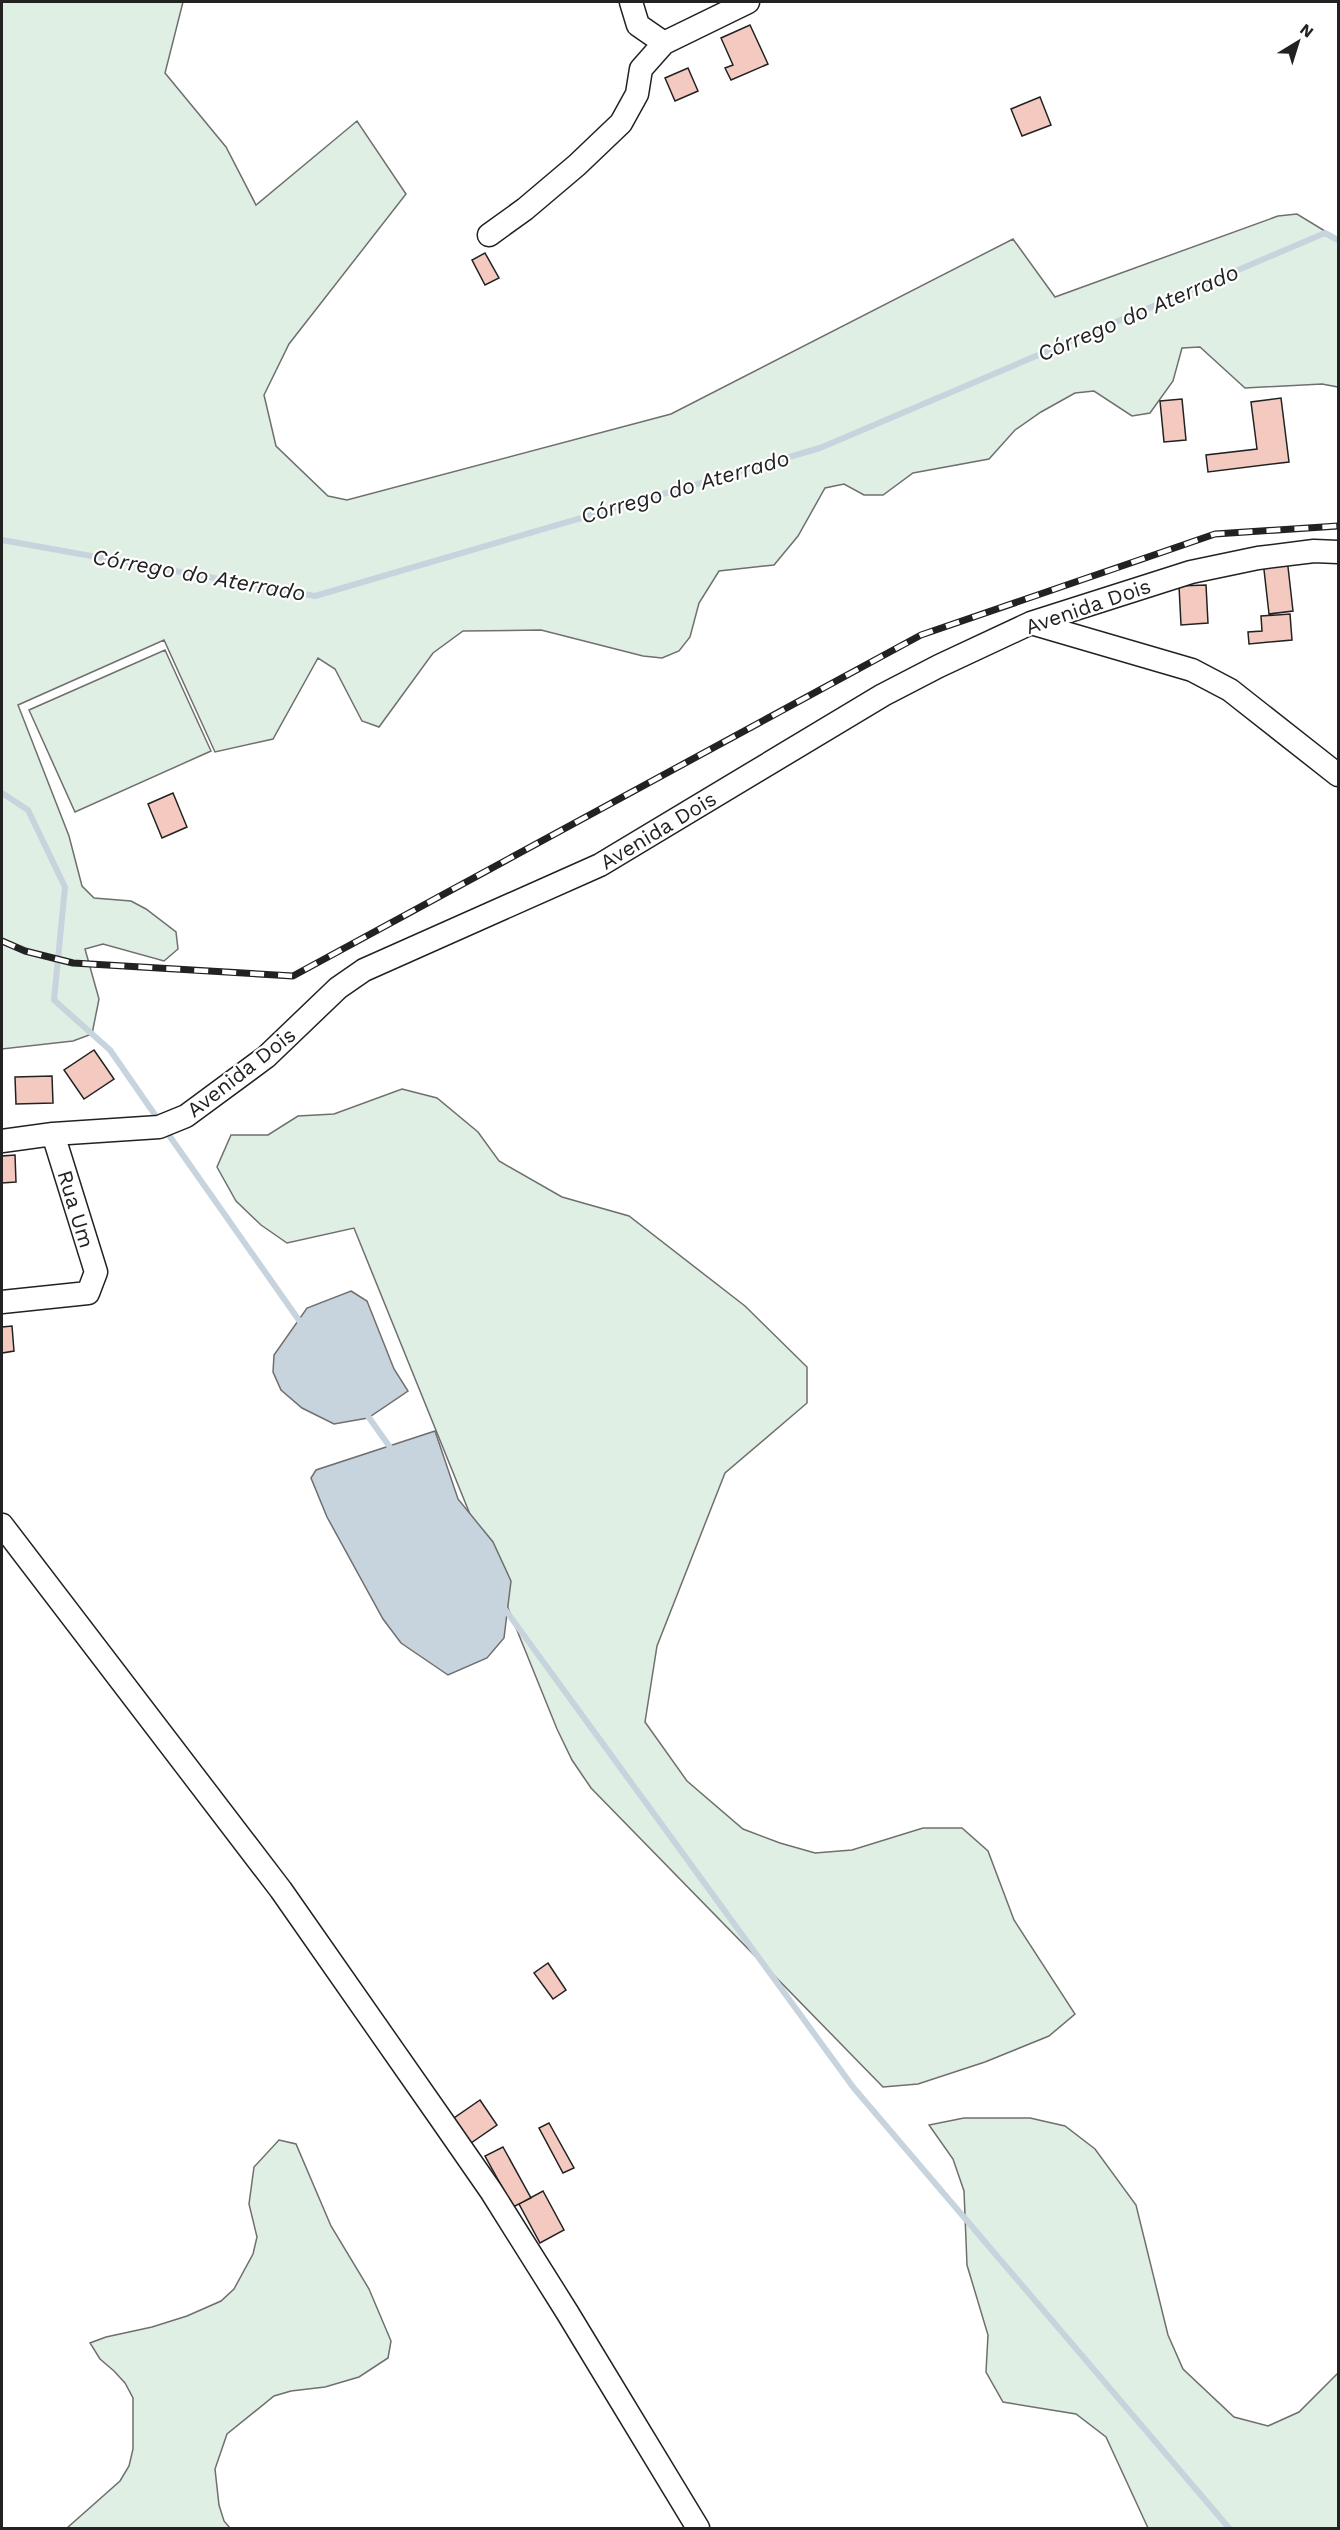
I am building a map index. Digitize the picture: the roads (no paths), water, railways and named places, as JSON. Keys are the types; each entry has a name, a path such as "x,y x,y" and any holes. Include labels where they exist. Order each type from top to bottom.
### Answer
{"street":[{"path":"632,2 638,26 664,43"},
{"path":"489,235 525,210 569,173 621,123 637,94 641,69 664,43 748,2"},
{"name":"Avenida Dois","path":"2,1140 165,1125 186,1116 266,1057 338,988 364,970 600,865 883,695 1031,623 1191,572 1258,558 1314,551 1338,552"},
{"path":"1031,623 1192,670 1212,679 1230,690 1338,775"},
{"name":"Rua Um","path":"2,1302 88,1293 96,1272 53,1134"},
{"path":"2,1525 281,1890 441,2119 561,2302 698,2529"}],"waterway":[{"name":"Córrego do Aterrado","path":"2,540 315,596 820,448 1325,233 1338,240"},
{"path":"2,793 28,810 65,887 54,1000 110,1050 160,1122"},
{"path":"166,1131 303,1326"},
{"path":"365,1412 392,1450"},
{"path":"504,1608 853,2087 1229,2528"}],"railway":[{"path":"2,941 25,951 73,963 293,976 921,635 1215,534 1338,526"}]}
